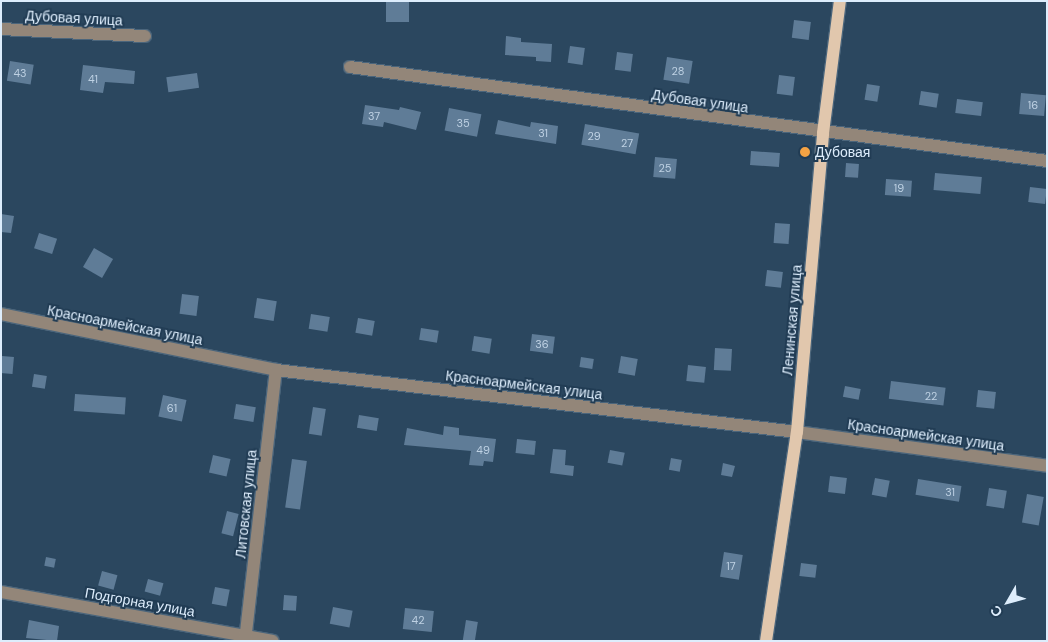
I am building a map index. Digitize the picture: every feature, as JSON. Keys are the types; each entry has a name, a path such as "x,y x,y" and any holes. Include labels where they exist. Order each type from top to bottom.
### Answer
{"main road":[{"name":"Ленинская улица","path":"766,641 797,432 823,133 840,1"}],"street":[{"name":"Дубовая улица","path":"1,29 145,36"},
{"name":"Дубовая улица","path":"350,68 823,133 1047,160"},
{"name":"Красноармейская улица","path":"1,314 276,370 797,432 1047,466"},
{"name":"Литовская улица","path":"246,638 276,370"},
{"name":"Подгорная улица","path":"1,592 246,638 273,641"}],"building":[{"path":"386,1 409,1 409,22 386,22"},
{"path":"794,20 811,22 809,40 792,38"},
{"path":"506,36 521,38 521,42 552,44 551,62 536,61 536,57 505,55"},
{"path":"570,46 585,48 582,65 568,63"},
{"path":"617,52 633,54 631,72 615,70"},
{"path":"667,57 693,61 689,84 663,80"},
{"path":"10,61 34,65 31,85 7,81"},
{"path":"83,65 135,71 134,84 105,82 103,93 80,90"},
{"path":"197,73 199,88 168,92 166,77"},
{"path":"779,75 795,77 793,96 777,94"},
{"path":"867,84 880,86 877,102 864,100"},
{"path":"921,91 939,94 937,108 919,105"},
{"path":"1021,93 1046,95 1044,116 1019,114"},
{"path":"957,99 983,102 981,116 955,113"},
{"path":"365,105 399,110 400,107 421,112 416,130 384,122 383,127 362,124"},
{"path":"449,108 481,114 477,137 445,131"},
{"path":"498,120 530,127 531,122 558,126 556,144 495,134"},
{"path":"585,124 639,134 636,154 581,145"},
{"path":"751,151 780,153 779,167 750,165"},
{"path":"655,157 677,159 675,179 653,177"},
{"path":"846,163 859,164 858,178 845,177"},
{"path":"935,173 982,177 980,194 934,190"},
{"path":"886,179 912,181 911,197 885,195"},
{"path":"1030,187 1047,189 1045,204 1028,202"},
{"path":"1,214 14,216 11,233 1,232"},
{"path":"775,223 790,224 789,244 774,243"},
{"path":"39,233 57,239 52,254 34,248"},
{"path":"94,248 113,259 102,278 83,267"},
{"path":"767,270 783,272 781,288 765,286"},
{"path":"182,294 199,296 196,316 180,314"},
{"path":"257,298 277,301 274,321 254,318"},
{"path":"311,314 330,317 327,332 309,329"},
{"path":"358,318 375,321 372,336 355,333"},
{"path":"421,328 439,331 437,343 419,340"},
{"path":"532,334 555,337 553,354 530,351"},
{"path":"474,336 492,339 489,354 472,351"},
{"path":"715,348 732,349 731,371 714,370"},
{"path":"2,356 14,357 12,374 1,373"},
{"path":"621,356 638,359 635,376 618,373"},
{"path":"581,357 594,359 592,369 579,367"},
{"path":"688,365 706,367 704,383 686,381"},
{"path":"34,374 47,376 45,389 32,387"},
{"path":"891,381 946,388 943,406 889,399"},
{"path":"845,386 861,389 859,400 843,397"},
{"path":"978,390 996,392 994,409 976,407"},
{"path":"75,394 126,398 125,415 74,411"},
{"path":"163,395 186,400 182,422 158,417"},
{"path":"236,404 256,407 253,422 234,419"},
{"path":"313,407 326,409 322,436 309,434"},
{"path":"359,415 379,418 377,431 357,428"},
{"path":"444,426 459,428 459,435 496,439 493,462 484,461 483,466 469,465 471,451 404,445 407,428 443,435"},
{"path":"517,439 536,441 534,455 516,453"},
{"path":"553,449 566,450 565,465 574,466 573,476 550,473"},
{"path":"610,450 625,453 622,466 608,463"},
{"path":"213,455 231,459 226,477 209,473"},
{"path":"671,458 682,460 680,472 669,470"},
{"path":"292,459 307,461 300,510 285,508"},
{"path":"723,463 735,466 732,477 721,475"},
{"path":"830,476 847,478 845,494 828,492"},
{"path":"875,478 890,481 886,498 872,495"},
{"path":"918,479 961,486 959,502 915,495"},
{"path":"989,488 1007,491 1004,509 986,506"},
{"path":"1027,494 1044,497 1039,526 1022,523"},
{"path":"227,511 239,514 233,536 221,533"},
{"path":"724,552 743,555 739,580 720,577"},
{"path":"46,557 56,559 54,568 44,566"},
{"path":"801,563 817,565 815,578 799,576"},
{"path":"102,571 117,575 114,590 98,585"},
{"path":"148,579 163,583 160,596 145,592"},
{"path":"215,587 230,590 226,607 212,604"},
{"path":"284,595 297,596 296,611 283,610"},
{"path":"333,607 353,611 349,628 330,624"},
{"path":"405,608 434,611 432,632 403,629"},
{"path":"29,620 59,626 57,641 26,638"},
{"path":"466,620 478,622 475,641 463,641"}],"place":[{"name":"Дубовая","path":"805,152"}]}
